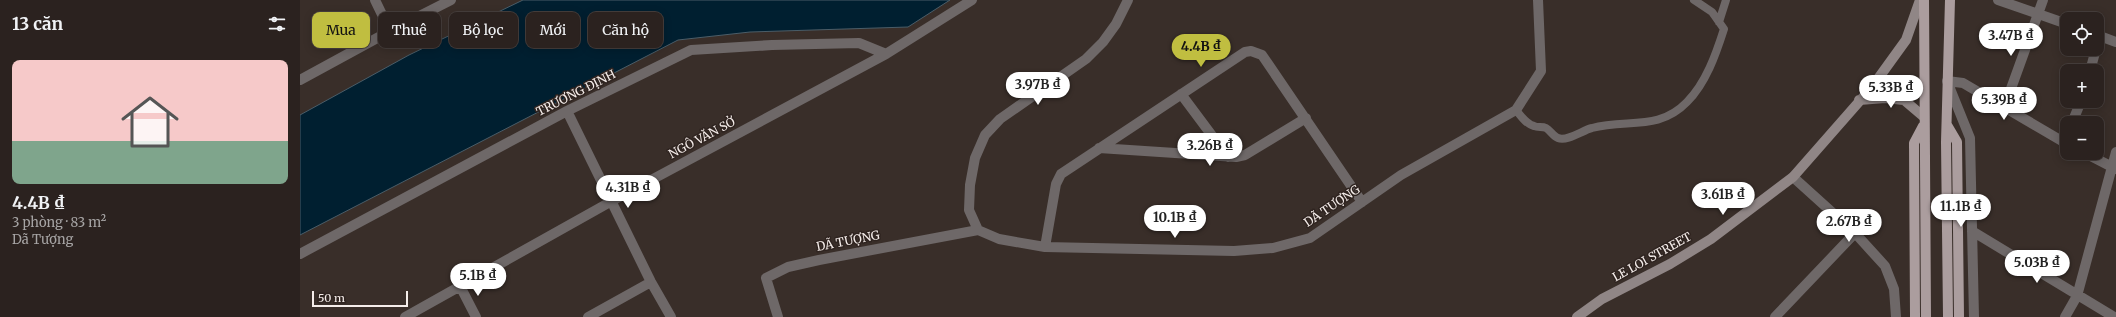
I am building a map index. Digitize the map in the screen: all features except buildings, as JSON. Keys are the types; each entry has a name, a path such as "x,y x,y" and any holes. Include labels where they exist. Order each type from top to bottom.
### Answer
{"main road":[{"path":"1915,317 1919,142 1924,121 1924,0"},
{"path":"1948,317 1946,142 1950,0"},
{"path":"1947,124 1957,142 1959,317"},
{"path":"1919,142 1926,317"}],"street":[{"path":"375,0 381,12"},
{"path":"427,12 451,0"},
{"name":"NGÔ VĂN SỞ","path":"405,317 612,201 886,54 972,0"},
{"path":"978,230 969,210 970,185 974,158 985,135 1000,119 1086,59 1103,42 1116,24 1128,0"},
{"name":"DÃ TƯỢNG","path":"778,317 766,278 788,267 978,230 999,239 1045,247 1234,251 1273,248 1310,238 1438,152 1516,110 1541,71 1538,0"},
{"name":"LE LOI STREET","path":"1577,317 1602,299 1670,264 1711,239 1793,177 1872,87 1906,40 1920,0"},
{"path":"1998,0 2060,22"},
{"path":"2004,108 2043,0"},
{"path":"300,80 378,38"},
{"path":"2104,39 2116,42"},
{"name":"TRƯƠNG ĐỊNH","path":"300,254 567,110 691,50 859,43 886,54"},
{"path":"1045,247 1056,184 1061,174 1245,52 1251,51 1262,55 1362,202"},
{"path":"1947,80 1964,83 2004,108 2060,137"},
{"path":"1947,80 1970,138 1974,317"},
{"path":"1181,94 1228,157"},
{"path":"1859,100 1885,98 1904,100 1924,121"},
{"path":"567,110 651,282 671,317"},
{"path":"1099,148 1228,157 1245,155 1306,118"},
{"path":"2065,317 2077,296 2114,168 2116,152"},
{"path":"2099,160 2114,168"},
{"path":"1793,177 1855,233 1885,266 1894,290 1896,317"},
{"path":"1972,231 2077,296 2114,317"},
{"path":"1775,317 1855,233"},
{"path":"588,317 651,282"},
{"path":"460,286 476,317"}],"lane":[{"path":"1516,110 1529,124 1535,127 1545,127 1558,138 1565,138 1591,128 1604,125 1638,124 1672,114 1687,102 1701,83 1720,42 1724,29 1712,12 1694,0"},
{"path":"1720,22 1726,0"}],"water":[{"path":"523,0 950,0 908,27 750,32 678,40 663,48 663,12 588,12 588,48 662,48 300,235 300,115 424,48 441,48 441,40 449,36 449,48 518,48 518,12 498,12"}]}
